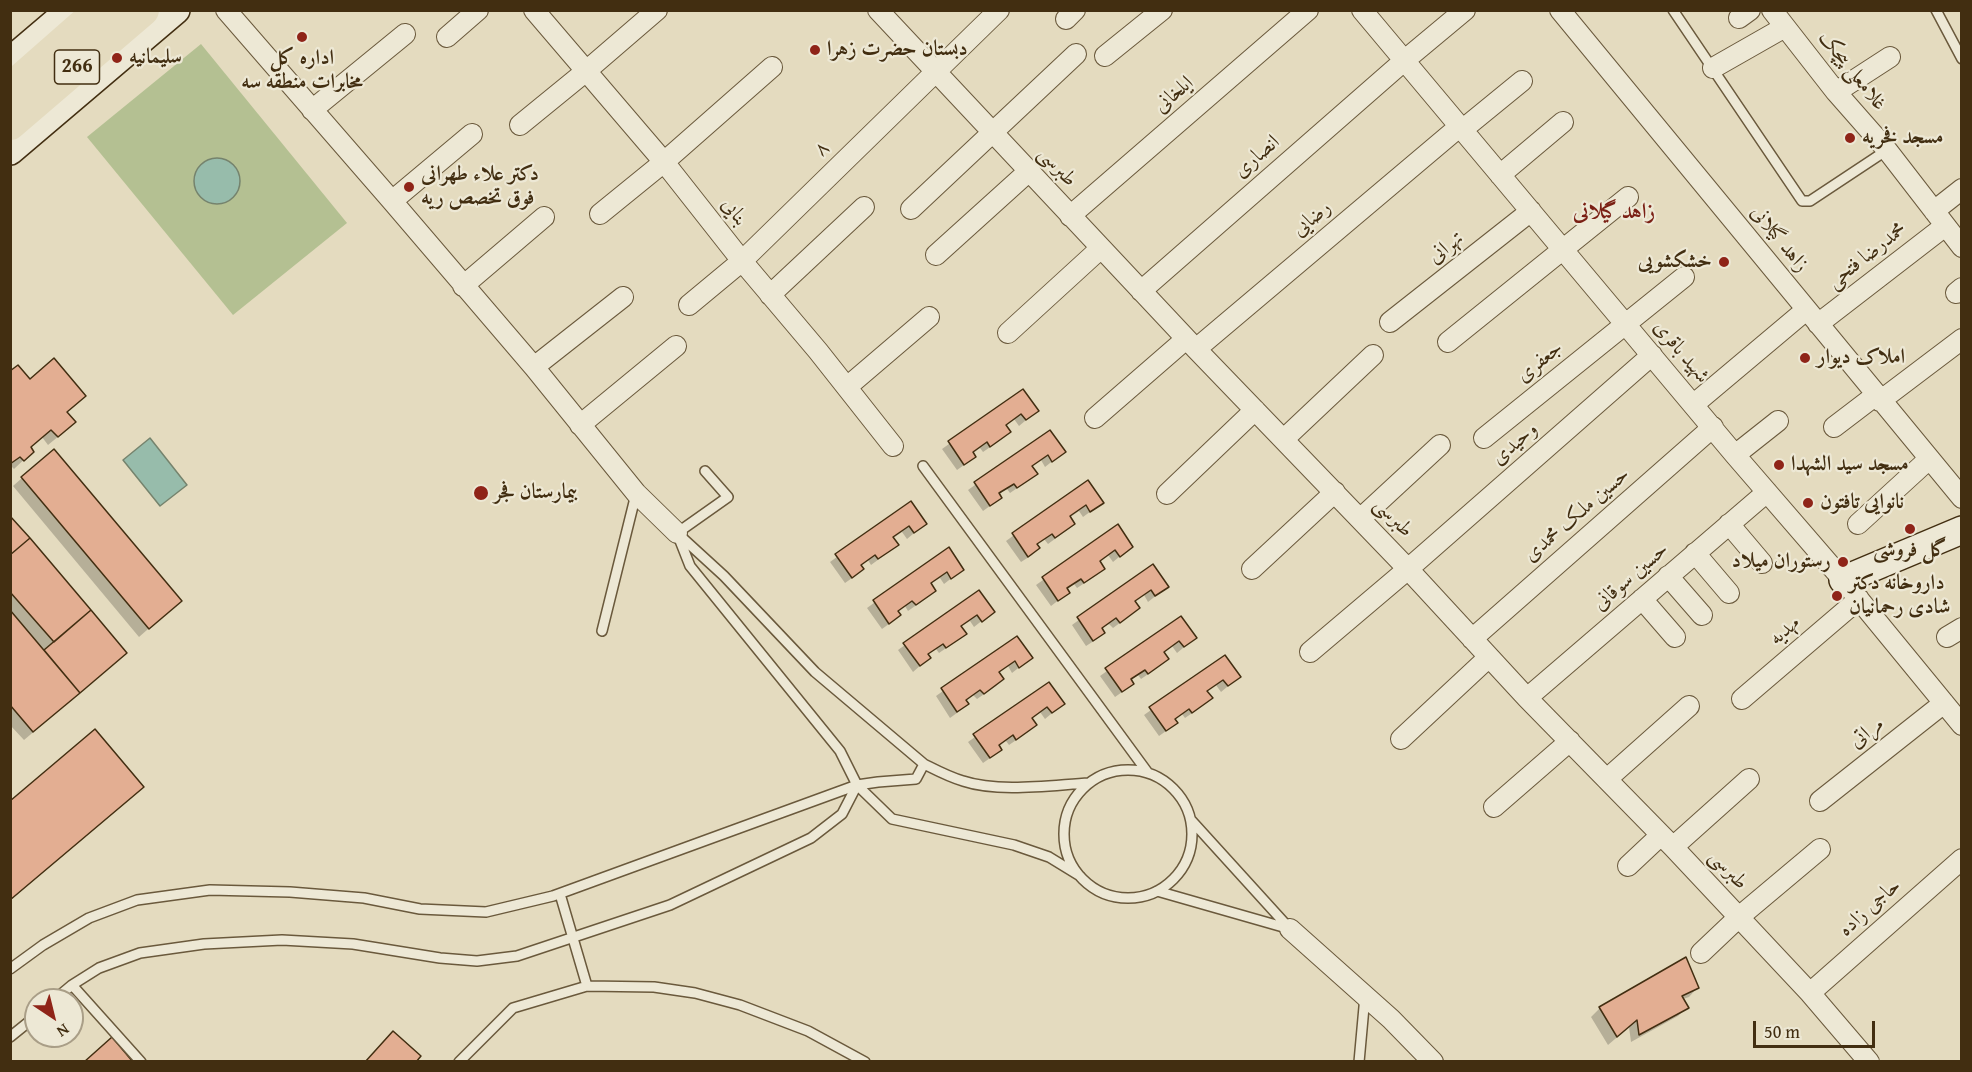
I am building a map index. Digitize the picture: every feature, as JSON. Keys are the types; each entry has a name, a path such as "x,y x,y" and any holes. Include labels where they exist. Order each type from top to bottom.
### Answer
{"main road":[{"path":"10,61 70,10"},
{"name":"266","path":"10,89 100,10"},
{"name":"266","path":"10,124 143,10"},
{"path":"10,151 176,10"},
{"path":"1851,590 1962,530"}],"street":[{"path":"226,10 534,367 636,492 677,533"},
{"path":"447,37 478,10"},
{"name":"بنایی","path":"534,10 664,162 893,446"},
{"path":"520,125 657,10"},
{"name":"۸","path":"689,305 742,261 999,10"},
{"path":"1105,56 1162,10"},
{"name":"ایلخانی","path":"1071,216 1308,10"},
{"name":"شهید باقری","path":"1362,10 1962,725"},
{"name":"انصاری","path":"1142,291 1465,10"},
{"name":"زاهد گیلانی","path":"1560,10 1962,498"},
{"name":"غلامعلی پیچک","path":"1772,10 1836,92 1887,150 1962,247"},
{"name":"طبرسی","path":"888,14 935,72 1191,344 1408,569 1527,698 1739,917 1810,993 1869,1062"},
{"path":"1713,68 1785,27"},
{"path":"312,110 405,34"},
{"path":"911,209 1076,54"},
{"path":"1836,92 1890,57"},
{"path":"600,214 664,162 772,67"},
{"name":"رضایی","path":"1095,418 1522,81"},
{"path":"1500,175 1563,122"},
{"path":"392,201 472,134"},
{"path":"936,255 1029,171"},
{"name":"محمدرضا فتحی","path":"1693,405 1940,218 1962,189"},
{"path":"1448,342 1628,197"},
{"path":"770,295 864,207"},
{"name":"تهرانی","path":"1390,322 1531,211"},
{"path":"463,286 544,217"},
{"path":"1008,333 1101,248"},
{"name":"جعفری","path":"1484,438 1684,276"},
{"path":"534,367 623,297"},
{"path":"847,387 928,317"},
{"path":"1834,427 1962,339"},
{"path":"580,425 676,346"},
{"path":"1284,439 1373,355"},
{"name":"وحیدی","path":"1310,652 1652,355"},
{"path":"1167,494 1255,410"},
{"path":"1735,455 1778,421"},
{"name":"حسین ملک محمدی","path":"1472,639 1713,427"},
{"path":"1360,519 1440,445"},
{"path":"1858,524 1929,459"},
{"path":"1252,568 1335,492"},
{"name":"حسین سوقانی","path":"1527,698 1767,492"},
{"path":"1729,524 1762,563"},
{"path":"1695,553 1729,593"},
{"path":"1668,576 1702,615"},
{"name":"مهدیه","path":"1743,699 1851,590"},
{"path":"1642,599 1675,637"},
{"path":"1401,739 1489,657"},
{"name":"مراتی","path":"1820,801 1944,703"},
{"path":"1607,779 1689,706"},
{"path":"1494,807 1570,741"},
{"path":"1628,866 1667,841 1749,779"},
{"path":"1701,953 1739,917 1820,849"},
{"name":"حاجی زاده","path":"1810,993 1962,859"},
{"path":"1290,929 1365,996 1425,1058"}],"lane":[{"path":"1674,10 1802,201 1810,201 1887,150"},
{"path":"1936,10 1962,59"},
{"path":"677,533 690,566 840,751 857,785 892,819 1014,845 1049,857 1080,876 1096,890 1116,897 1137,898 1157,891 1174,879 1187,861 1192,841 1191,820 1183,799 1167,783 1148,772 923,466"},
{"path":"677,533 728,496 705,471"},
{"path":"602,631 636,492"},
{"path":"677,533 724,576 814,672 924,764 963,782 994,786 1027,787 1089,783"},
{"path":"10,969 43,945 89,918 137,900 210,890 364,897 420,909 486,912 560,894 857,785 916,779 924,764"},
{"path":"1080,876 1069,858 1064,838 1066,817 1075,798 1089,783 1107,773 1128,770 1148,772"},
{"path":"68,988 99,968 140,953 204,944 282,940 353,944 440,958 477,961 517,956 670,905 811,838 842,814 857,785"},
{"path":"1191,820 1290,929"},
{"path":"1157,891 1290,929"},
{"path":"560,894 587,986"},
{"path":"72,985 141,1062"},
{"path":"459,1062 513,1008 587,986 654,987 695,993 740,1005 808,1031 865,1062"},
{"path":"1359,1062 1365,996"},
{"path":"10,1037 24,1026"}],"shaded area":[{"path":"201,44 347,223 233,315 87,137"},
{"path":"217,158 233,165 240,181 233,197 217,204 201,197 194,181 201,165"},
{"path":"150,438 187,485 160,506 123,460"}],"building":[{"path":"54,358 86,396 67,412 76,422 58,437 51,430 31,447 34,452 24,461 20,457 10,464 10,371 18,365 30,379"},
{"path":"1023,389 1039,411 1026,420 1021,414 1006,425 1011,432 990,447 987,442 973,452 976,457 964,465 948,441"},
{"path":"1050,430 1066,452 1052,462 1048,455 1032,466 1038,474 1017,488 1014,484 999,493 1002,498 990,506 974,482"},
{"path":"54,449 182,601 149,629 21,477"},
{"path":"1088,480 1104,503 1090,512 1086,505 1070,516 1075,524 1055,538 1052,534 1037,544 1040,548 1028,557 1012,533"},
{"path":"911,501 927,524 914,533 909,526 893,537 899,545 878,559 875,555 861,565 864,569 852,578 835,554"},
{"path":"10,516 30,538 10,555"},
{"path":"1118,524 1133,547 1120,557 1115,550 1100,561 1105,569 1084,583 1081,579 1067,588 1070,593 1058,601 1042,577"},
{"path":"30,538 91,610 54,642 10,592 10,555"},
{"path":"949,547 964,570 951,579 947,572 931,583 936,591 916,605 912,601 898,611 901,615 889,624 873,600"},
{"path":"1153,564 1169,587 1155,596 1151,590 1135,601 1140,608 1120,623 1116,618 1102,628 1105,633 1093,641 1077,617"},
{"path":"979,590 995,612 982,622 977,615 961,626 967,634 946,648 943,644 928,654 931,658 920,666 903,643"},
{"path":"10,610 80,693 33,732 10,705"},
{"path":"91,610 127,653 80,693 44,650"},
{"path":"1181,616 1197,638 1184,647 1179,641 1164,652 1169,659 1148,674 1145,670 1131,679 1134,684 1122,692 1105,668"},
{"path":"1017,636 1033,658 1019,668 1015,661 999,672 1004,679 984,694 980,690 966,700 969,704 957,712 941,688"},
{"path":"1225,655 1241,677 1228,686 1223,680 1207,691 1213,698 1192,713 1189,709 1175,719 1178,723 1166,731 1149,707"},
{"path":"1049,682 1065,704 1052,713 1047,707 1032,718 1037,725 1016,740 1013,735 999,745 1002,750 990,758 973,734"},
{"path":"95,729 144,787 10,900 10,801"},
{"path":"1686,957 1699,988 1682,996 1689,1008 1639,1035 1637,1020 1617,1037 1599,1007"},
{"path":"393,1031 421,1056 416,1062 365,1062"},
{"path":"112,1037 133,1062 84,1062"}],"place":[{"name":"اداره کل مخابرات منطقه سه","path":"302,37"},
{"name":"دبستان حضرت زهرا","path":"815,50"},
{"name":"سلیمانیه","path":"117,58"},
{"name":"مسجد فخریه","path":"1850,138"},
{"name":"دکتر علاء طهرانی فوق تخصص ریه","path":"409,187"},
{"name":"خشکشویی","path":"1724,262"},
{"name":"املاک دیوار","path":"1805,358"},
{"name":"مسجد سید الشهدا","path":"1779,465"},
{"name":"بیمارستان فجر","path":"481,493"},
{"name":"نانوایی تافتون","path":"1808,503"},
{"name":"گل فروشی","path":"1910,529"},
{"name":"رستوران میلاد","path":"1843,562"},
{"name":"داروخانه دکتر شادی رحمانیان","path":"1837,596"}],"district":[{"name":"زاهد گیلانی","path":"1614,212"}]}
